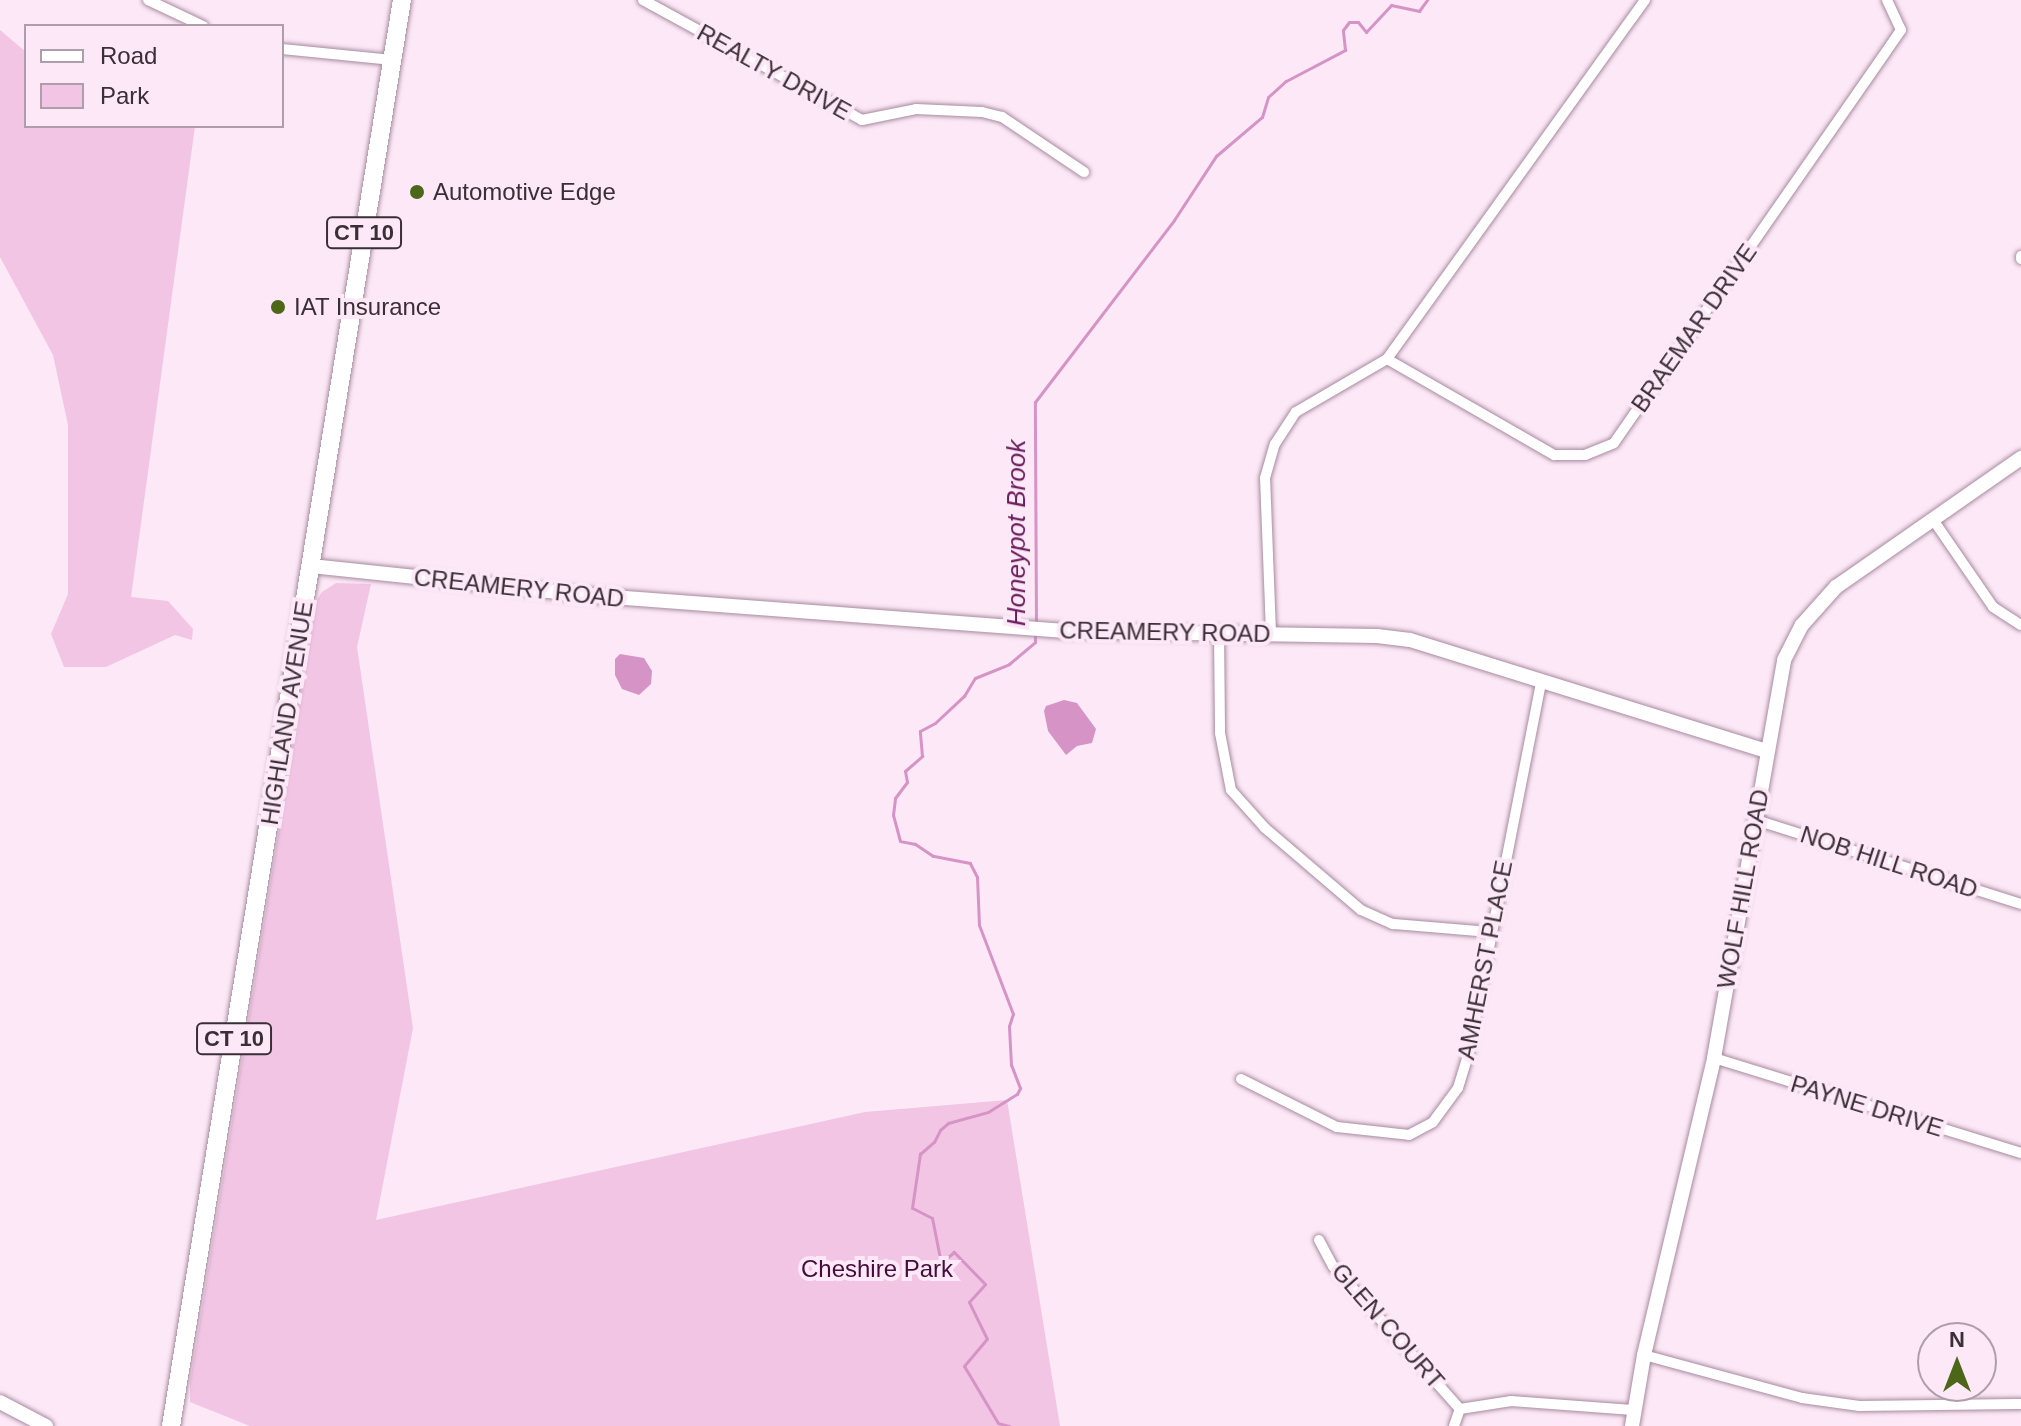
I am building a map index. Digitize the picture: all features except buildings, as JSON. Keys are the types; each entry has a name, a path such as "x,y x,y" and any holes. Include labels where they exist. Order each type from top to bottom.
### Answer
{"highway":[{"name":"HIGHLAND AVENUE","path":"171,1426 402,0"}],"street":[{"path":"148,0 199,24"},
{"name":"REALTY DRIVE","path":"643,0 862,120 916,109 992,114 1002,117 1084,172"},
{"path":"1271,633 1265,478 1275,444 1296,412 1387,359 1645,0"},
{"name":"BRAEMAR DRIVE","path":"1387,359 1554,455 1585,455 1614,443 1901,30 1887,0"},
{"path":"284,49 392,60"},
{"name":"WOLF HILL ROAD","path":"1632,1426 1644,1355 1714,1058 1784,660 1802,625 1836,587 2021,458"},
{"path":"1934,521 1993,607 2021,625"},
{"name":"CREAMERY ROAD","path":"311,566 599,597 1050,630 1271,633 1410,640 1766,751"},
{"path":"1219,633 1220,733 1231,790 1265,828 1361,910 1393,924 1491,932"},
{"name":"AMHERST PLACE","path":"1241,1079 1337,1127 1409,1135 1433,1122 1458,1088 1468,1055 1541,682"},
{"name":"NOB HILL ROAD","path":"1756,820 2021,904"},
{"name":"PAYNE DRIVE","path":"1714,1058 2021,1153"},
{"name":"GLEN COURT","path":"1319,1240 1333,1266 1460,1409"},
{"path":"1644,1355 1802,1398 1845,1404 2021,1404"},
{"path":"1454,1426 1460,1409 1511,1401 1633,1410"},
{"path":"0,1402 46,1426"}],"green space":[{"path":"0,30 24,50 24,128 195,128 131,597 168,601 193,629 192,640 175,635 106,667 64,667 51,634 68,594 68,425 53,355 0,257"},
{"name":"Cheshire Park","path":"336,583 371,584 357,647 413,1028 376,1220 865,1112 1007,1100 1060,1426 250,1426 190,1402 190,1382 316,601 322,592"}],"shaded area":[{"path":"620,654 644,658 652,671 651,684 639,695 622,689 615,675 615,659"},
{"path":"1064,700 1077,703 1096,729 1092,743 1077,746 1066,755 1048,731 1044,711 1046,706"}],"waterway":[{"name":"Honeypot Brook","path":"1036,624 1035,402 1174,220 1216,156 1262,117 1268,97 1286,81 1345,50 1343,30 1349,22 1358,22 1366,32 1391,5 1419,11 1427,0"},
{"name":"Honeypot Brook","path":"1009,1426 998,1423 964,1366 987,1339 969,1302 985,1284 954,1252 941,1263 932,1218 912,1208 920,1154 934,1142 940,1130 948,1123 988,1112 1017,1094 1020,1088 1011,1065 1009,1026 1013,1014 979,925 977,877 970,863 933,856 915,844 900,841 893,815 895,798 907,782 905,771 922,756 920,731 935,723 964,696 975,678 1009,664 1035,642 1035,636"}],"place":[{"name":"Automotive Edge","path":"417,192"},
{"name":"IAT Insurance","path":"278,307"}]}
